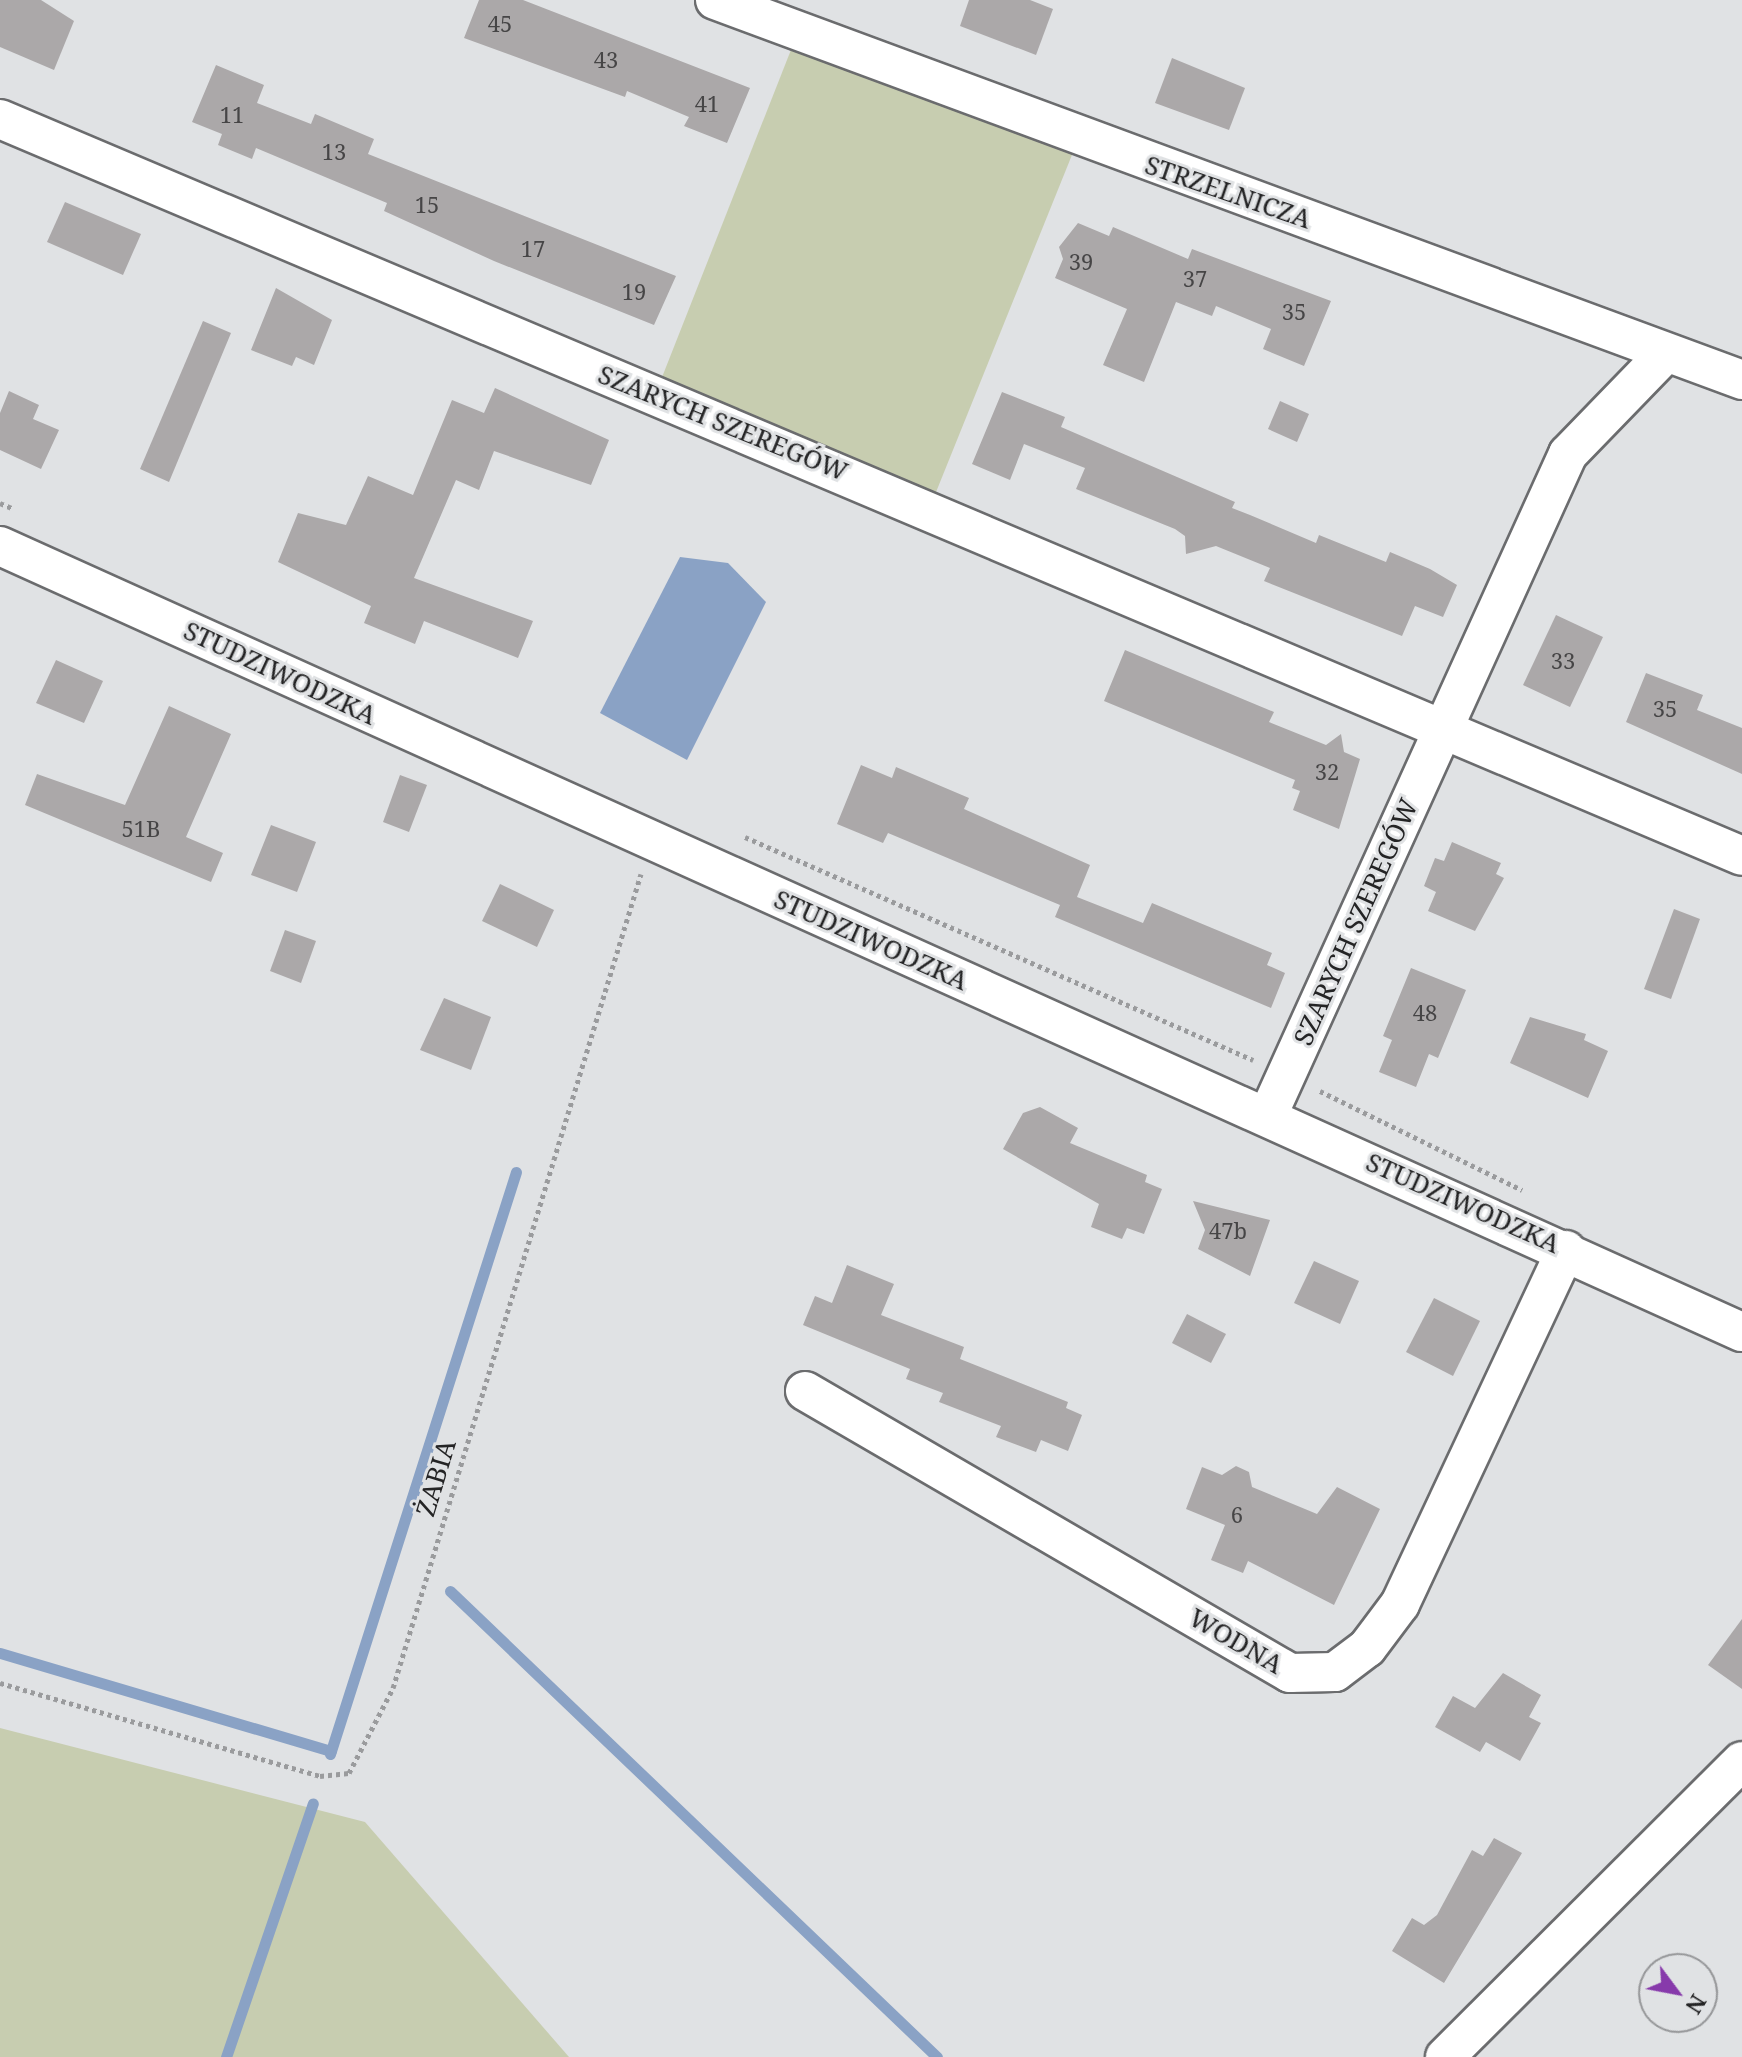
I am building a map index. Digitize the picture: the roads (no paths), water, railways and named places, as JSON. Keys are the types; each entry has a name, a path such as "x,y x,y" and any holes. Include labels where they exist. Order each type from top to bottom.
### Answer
{"street":[{"name":"STRZELNICZA","path":"715,0 1078,140 1447,268 1663,356 1742,380"},
{"name":"SZARYCH SZEREGÓW","path":"0,119 1742,856"},
{"path":"1445,729 1568,454 1663,356"},
{"name":"STUDZIWODZKA","path":"0,546 651,843 1268,1115 1742,1332"},
{"name":"SZARYCH SZEREGÓW","path":"1268,1115 1445,729"},
{"name":"WODNA","path":"805,1391 1290,1673 1335,1672 1367,1648 1400,1604 1566,1250"},
{"path":"1445,2057 1742,1761"}],"water":[{"path":"680,557 728,563 766,602 687,760 600,713"}],"waterway":[{"path":"330,1754 516,1172"},
{"path":"450,1591 937,2057"},
{"path":"0,1653 331,1751"},
{"path":"226,2057 313,1803"}]}
